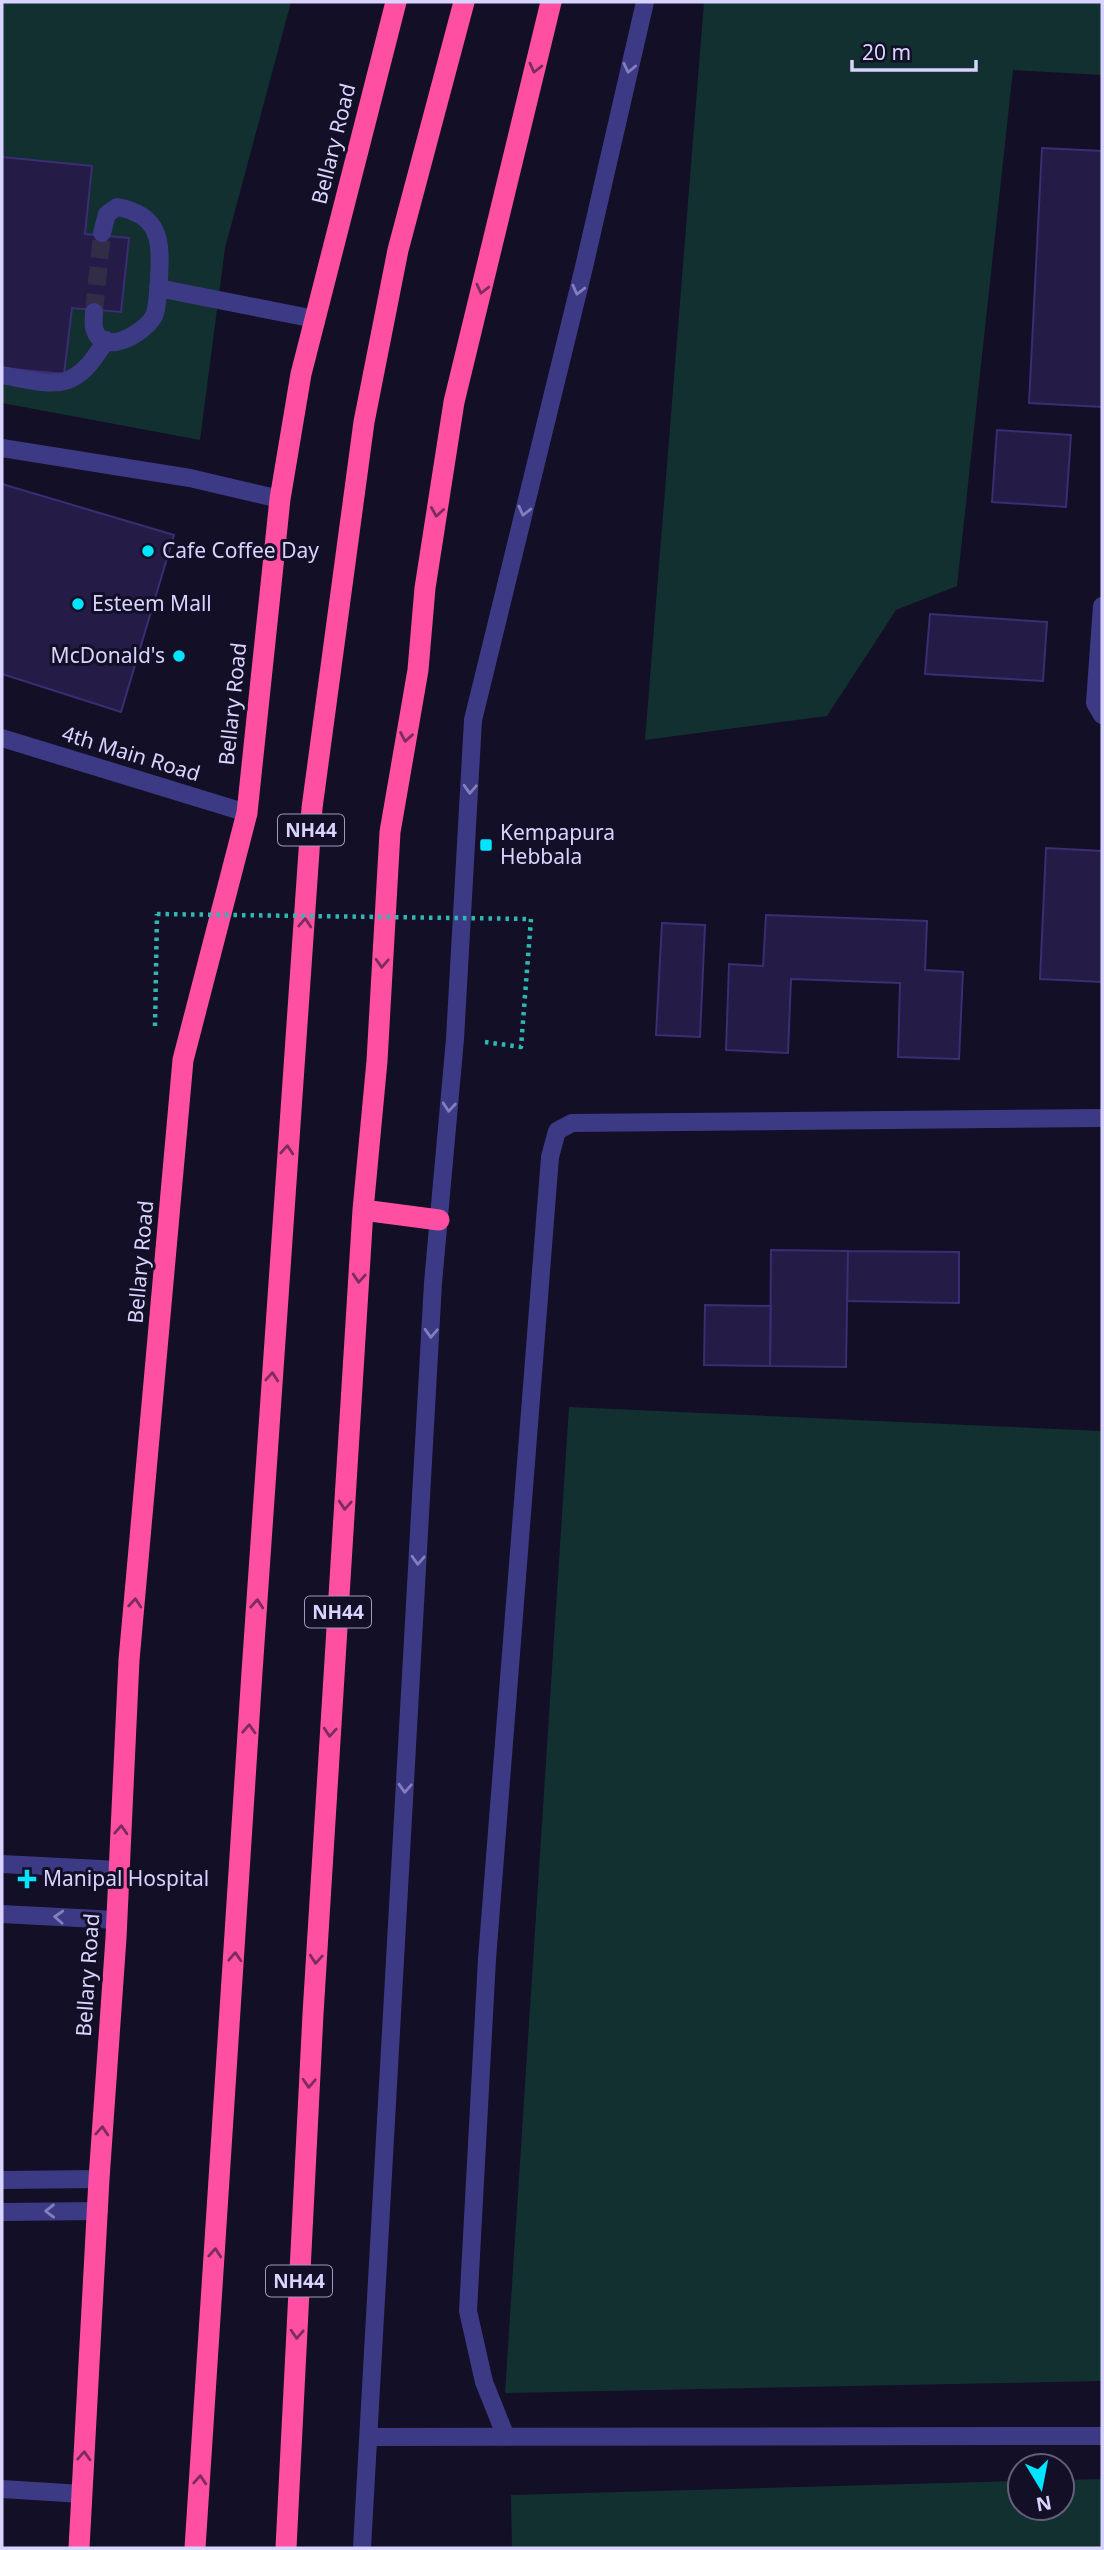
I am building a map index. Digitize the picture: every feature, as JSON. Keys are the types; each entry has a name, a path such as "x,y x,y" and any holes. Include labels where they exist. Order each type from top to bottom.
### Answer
{"highway":[{"name":"Bellary Road","path":"79,2548 130,1660 183,1060 247,813 279,499 301,374 396,2"},
{"name":"NH44","path":"195,2548 312,807 364,422 398,250 464,2"},
{"name":"NH44","path":"286,2548 313,2014 363,1210 377,1061 390,832 418,670 425,588 454,402 551,2"},
{"path":"363,1210 439,1220"}],"street":[{"path":"362,2548 433,1283 456,1039 473,720 584,267 645,2"},
{"path":"94,312 94,328 99,335 106,340 120,343 142,330 155,315 158,288 160,247 155,230 147,218 136,211 117,207 107,214 102,233"},
{"path":"158,288 315,320"},
{"path":"2,375 65,383 80,375 94,361 106,340"},
{"path":"2,448 190,478 279,499"},
{"path":"1102,606 1095,703 1102,715"},
{"name":"4th Main Road","path":"2,738 247,813"},
{"path":"506,2437 484,2382 468,2311 487,1959 550,1157 557,1131 572,1123 1102,1118"},
{"path":"2,1864 119,1870"},
{"path":"2,1914 116,1920"},
{"path":"2,2180 99,2179"},
{"path":"2,2212 99,2211"},
{"path":"369,2437 1102,2436"},
{"path":"2,2489 82,2494"}],"path":[{"path":"155,1026 158,914 531,919 521,1047"}],"green space":[{"path":"2,2 291,2 225,248 200,440 2,403"},
{"path":"704,2 1102,2 1102,75 1013,70 957,586 896,610 827,716 645,740"},
{"path":"569,1407 1102,1431 1102,2381 505,2393"},
{"path":"1102,2479 1102,2548 512,2548 511,2495 1006,2481 1006,2522 1076,2522 1076,2480"}],"building":[{"path":"1042,148 1102,151 1102,407 1029,403"},
{"path":"2,157 92,166 85,234 129,238 121,312 72,308 64,374 2,368"},
{"path":"997,430 1071,435 1066,507 992,502"},
{"name":"Esteem Mall","path":"2,484 174,535 121,712 2,674"},
{"path":"930,614 1047,622 1043,681 925,674"},
{"path":"1046,848 1102,851 1102,982 1040,979"},
{"path":"766,915 927,921 925,970 963,972 959,1059 898,1057 900,983 791,979 788,1053 726,1050 729,964 763,966"},
{"path":"662,923 705,925 700,1037 656,1035"},
{"path":"771,1250 848,1251 846,1367 770,1366"},
{"path":"848,1251 959,1252 959,1303 847,1301"},
{"path":"705,1305 771,1306 770,1366 704,1365"}],"tunnel":[{"path":"94,312 102,233"}],"place":[{"name":"Cafe Coffee Day","path":"148,551"},
{"name":"Esteem Mall","path":"78,604"},
{"name":"McDonald's","path":"179,656"},
{"name":"Kempapura Hebbala","path":"486,845"},
{"name":"Manipal Hospital","path":"27,1879"}]}
